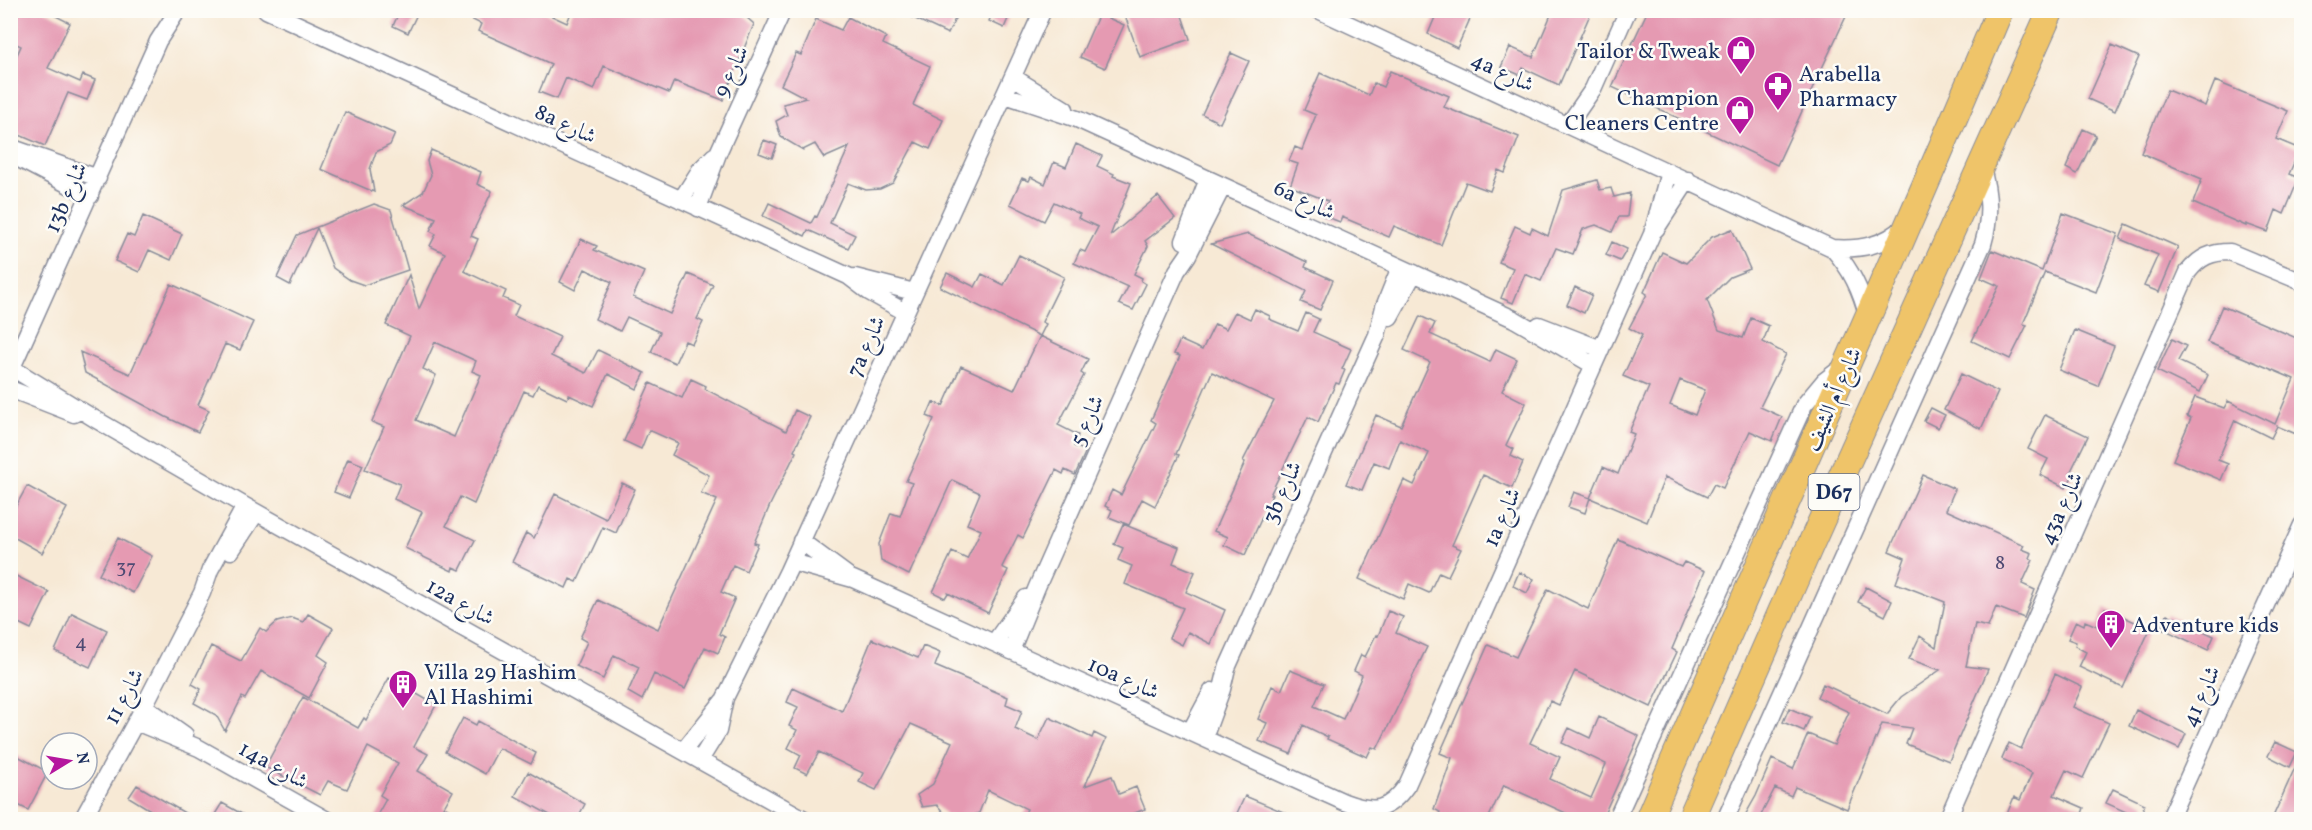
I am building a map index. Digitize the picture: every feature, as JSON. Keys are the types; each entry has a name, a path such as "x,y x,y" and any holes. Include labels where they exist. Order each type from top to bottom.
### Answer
{"main road":[{"name":"شارع أم الشيف","path":"1648,819 1740,604 1912,219 2000,10"},
{"path":"2002,120 2001,105 2005,83 2035,10"},
{"name":"شارع أم الشيف","path":"1690,819 2051,10"},
{"path":"2002,120 2031,85 2069,10"},
{"path":"1708,819 1748,728 1807,581 1812,564 1810,546"}],"street":[{"name":"13b شارع","path":"158,40 165,10"},
{"name":"13b شارع","path":"11,370 158,40 178,10"},
{"name":"8a شارع","path":"266,10 848,276 914,292"},
{"name":"شارع 9","path":"698,208 719,151 783,10"},
{"name":"7a شارع","path":"683,751 725,698 792,562 1043,10"},
{"name":"4a شارع","path":"1318,10 1832,248 1868,247 1885,241 1899,232 1912,219"},
{"path":"1575,129 1628,10"},
{"name":"6a شارع","path":"1013,77 1077,119"},
{"name":"6a شارع","path":"1005,95 1077,119 1514,319 1593,365"},
{"path":"10,147 98,178"},
{"name":"شارع 9","path":"681,200 700,170 719,151"},
{"path":"10,154 90,196"},
{"path":"1725,819 1983,244 1988,229 1989,197 1981,166"},
{"name":"1a شارع","path":"1382,809 1397,800 1407,785 1652,234 1669,172"},
{"name":"1a شارع","path":"1652,234 1688,180"},
{"name":"شارع 5","path":"1011,651 1177,271 1183,244 1215,182"},
{"name":"4a شارع","path":"1832,248 1856,280 1868,318"},
{"name":"43a شارع","path":"1947,819 2188,273 2206,256 2218,252 2230,252 2301,282"},
{"name":"3b شارع","path":"1197,735 1215,684 1227,668 1377,334 1384,307 1407,270"},
{"name":"8a شارع","path":"848,276 869,292 905,312"},
{"name":"6a شارع","path":"1514,319 1535,324 1601,349"},
{"path":"1616,819 1804,405 1824,381 1849,363"},
{"name":"12a شارع","path":"11,370 79,407 95,419 251,509 806,819"},
{"name":"12a شارع","path":"10,389 68,412 95,419"},
{"name":"شارع 11","path":"82,819 136,722 201,593 214,578 251,509"},
{"name":"شارع 41","path":"2169,819 2301,525"},
{"name":"10a شارع","path":"801,541 832,562 850,578"},
{"name":"10a شارع","path":"792,562 850,578 1344,802 1363,809 1382,809"},
{"name":"شارع 5","path":"994,643 1037,587"},
{"name":"7a شارع","path":"700,760 718,730 725,698"},
{"name":"14a شارع","path":"144,706 184,734 199,748"},
{"name":"14a شارع","path":"136,722 199,748 327,819"}],"building":[{"path":"10,10 44,10 70,23 48,68 80,82 83,75 95,80 87,100 68,93 45,146 10,131 10,70 21,46 10,41"},
{"path":"400,10 419,10 408,33 393,26"},
{"path":"453,10 539,10 567,23 572,10 738,10 754,24 723,100 674,81 669,93 604,66 594,90 566,78 557,99 539,92 551,64 478,31 481,24"},
{"path":"896,10 959,10 948,34"},
{"path":"994,10 1002,10 1010,14 1004,28 989,21"},
{"path":"1123,10 1180,10 1190,39 1140,57"},
{"path":"1438,10 1474,10 1457,48 1428,34"},
{"path":"1553,10 1592,10 1559,85 1523,68 1520,75 1501,67 1510,47 1533,57"},
{"path":"1648,10 1849,10 1777,165 1612,87"},
{"path":"1099,14 1124,25 1105,68 1080,57"},
{"path":"848,17 886,37 883,44 930,66 913,105 943,120 930,149 915,142 893,183 880,189 866,190 848,183 830,223 855,235 848,248 808,230 805,236 763,216 769,203 811,223 815,216 817,217 849,147 824,158 815,144 803,150 781,137 776,121 787,115 783,104 806,98 781,85 796,53 801,55 816,19 841,30"},
{"path":"2112,45 2139,57 2115,111 2088,99"},
{"path":"1231,53 1249,61 1220,123 1202,114"},
{"path":"1390,71 1449,96 1444,107 1519,137 1505,173 1498,170 1490,191 1466,182 1441,245 1394,226 1389,237 1342,217 1340,222 1322,215 1328,201 1290,186 1298,164 1289,161 1295,147 1302,150 1316,115 1304,110 1320,73 1369,95 1374,83 1383,87"},
{"path":"2215,81 2288,111 2276,139 2300,149 2289,174 2299,178 2284,214 2276,210 2268,232 2246,224 2246,226 2193,203 2202,179 2141,153 2167,90 2205,106"},
{"path":"345,112 395,134 390,145 376,152 370,169 374,192 321,169"},
{"path":"2083,129 2096,135 2077,174 2066,168"},
{"path":"764,140 777,145 772,158 759,153"},
{"path":"1076,144 1102,156 1097,166 1131,183 1110,236 1158,196 1175,218 1145,241 1148,246 1134,274 1142,278 1141,281 1146,284 1133,310 1119,304 1128,287 1074,263 1080,250 1085,252 1098,227 1078,218 1080,214 1054,202 1044,221 1010,204 1022,178 1029,181 1031,177 1045,184 1054,162 1066,167"},
{"path":"431,150 481,172 477,184 492,191 471,236 478,239 464,271 506,291 503,298 519,305 514,316 560,337 551,356 586,373 598,350 645,373 637,389 608,374 593,406 569,395 567,399 538,385 533,395 524,391 474,504 460,497 446,526 475,540 460,570 453,567 452,571 405,548 422,512 394,499 400,484 365,469 384,427 372,422 410,336 386,325 409,275 419,309 445,253 430,246 436,234 430,231 436,218 403,205 423,192 431,175 427,161","holes":["435,342 476,361 472,371 481,375 454,437 416,420 436,375 423,369"]},
{"path":"1597,180 1600,190 1611,188 1614,197 1630,193 1627,217 1619,217 1612,232 1596,225 1583,229 1573,254 1556,248 1541,281 1525,274 1513,303 1501,298 1513,268 1499,262 1515,226 1530,233 1532,228 1548,236 1563,190"},
{"path":"374,204 391,210 408,270 364,285 350,280 333,268 317,228 290,285 277,278 297,235"},
{"path":"2063,213 2118,234 2096,292 2045,272 2023,324 2027,325 2010,359 1972,341 1999,286 1981,278 1992,250 2042,271"},
{"path":"143,216 182,234 171,260 149,250 139,272 115,261 127,234 134,237"},
{"path":"2126,224 2178,247 2159,292 2144,286 2158,255 2120,239"},
{"path":"1732,229 1750,269 1730,277 1707,300 1719,330 1743,338 1751,318 1769,326 1763,342 1786,354 1760,407 1782,417 1772,441 1750,431 1723,488 1714,484 1707,497 1665,477 1647,522 1590,498 1603,467 1618,474 1634,434 1629,432 1649,387 1623,376 1642,335 1629,328 1647,294 1644,292 1662,252 1686,263 1712,237","holes":["1680,380 1705,390 1695,415 1670,405"]},
{"path":"1248,234 1307,262 1305,267 1333,280 1320,310 1301,302 1306,291 1211,244"},
{"path":"581,239 597,246 594,250 644,272 633,297 670,314 688,274 713,285 697,319 703,322 692,344 685,341 675,363 651,352 660,332 627,317 620,331 595,319 612,282 585,269 575,290 560,282"},
{"path":"1612,242 1627,249 1620,261 1606,255"},
{"path":"1019,255 1064,277 1042,322 1046,324 1040,336 940,287 947,273 975,287 982,274 1004,285"},
{"path":"171,284 253,322 240,350 225,344 198,405 209,410 198,432 85,373 80,352 130,374"},
{"path":"1575,287 1592,295 1584,313 1567,305"},
{"path":"2222,306 2301,340 2301,436 2277,426 2271,438 2235,420 2218,460 2228,464 2221,480 2173,460 2191,418 2187,416 2195,397 2224,408 2228,401 2275,424 2294,379 2207,342"},
{"path":"1255,309 1270,316 1269,319 1298,331 1306,313 1319,319 1313,332 1351,349 1342,369 1345,370 1339,384 1336,383 1318,422 1308,417 1270,495 1272,495 1245,555 1224,545 1228,537 1214,531 1245,462 1243,461 1274,401 1212,372 1176,454 1179,455 1155,506 1142,499 1129,525 1109,517 1112,510 1105,506 1112,490 1121,495 1156,423 1151,420 1180,356 1174,354 1180,340 1202,350 1215,324 1226,329 1235,312 1250,319"},
{"path":"1420,316 1435,323 1430,334 1490,362 1496,349 1517,359 1502,391 1526,403 1506,445 1514,449 1511,456 1523,462 1512,488 1483,475 1452,545 1461,549 1448,576 1439,572 1429,593 1409,584 1403,599 1359,579 1404,480 1414,485 1429,453 1400,440 1389,468 1374,462 1362,490 1346,484 1376,415 1401,426 1430,362 1404,350"},
{"path":"2075,330 2114,346 2098,386 2059,370"},
{"path":"1040,336 1088,359 1081,373 1084,375 1058,425 1078,435 1074,446 1086,451 1075,475 1065,470 1063,474 1056,470 1023,538 1018,535 1002,567 1008,570 988,613 948,593 945,598 933,592 952,552 967,559 981,530 967,524 980,493 952,480 909,575 881,561 879,544 891,513 900,516 912,483 906,481 934,419 927,416 933,402 943,406 961,366 1014,390"},
{"path":"2172,339 2186,346 2178,361 2208,375 2200,392 2157,371"},
{"path":"1961,374 1998,392 1981,429 1944,410"},
{"path":"691,379 706,386 705,389 786,431 795,410 810,417 754,543 758,544 746,571 733,565 721,592 735,598 719,634 725,637 718,653 705,647 685,689 654,674 642,700 628,692 639,667 614,655 603,679 576,666 587,642 580,638 598,600 658,629 717,500 701,493 709,475 672,455 678,443 649,430 641,449 624,441 650,383 682,398"},
{"path":"1931,408 1945,415 1938,428 1924,421"},
{"path":"2045,415 2088,436 2070,473 2073,475 2066,488 2040,475 2048,459 2028,449"},
{"path":"348,459 363,465 349,498 334,492"},
{"path":"1923,475 1955,489 1946,510 2024,545 2022,549 2032,553 2030,558 2033,560 2022,584 2035,590 2024,618 1996,607 1988,627 1975,624 1966,666 1988,669 1949,761 1906,744 1912,728 1882,724 1847,809 1795,787 1791,796 1775,788 1759,819 1743,819 1772,759 1793,769 1808,734 1834,745 1849,712 1817,697 1823,684 1887,714 1901,697 1940,670 1909,659 1920,636 1936,647 1945,602 1896,583 1905,558 1889,551"},
{"path":"622,483 635,489 616,533 603,527 577,582 570,579 566,588 512,562 526,533 534,538 555,494 606,519"},
{"path":"27,486 67,508 42,553 10,535 10,517"},
{"path":"1574,492 1590,498 1585,513 1568,507"},
{"path":"1123,524 1179,547 1173,563 1195,572 1186,592 1225,610 1211,644 1188,632 1182,645 1169,638 1183,608 1125,584 1132,566 1118,560 1123,548 1114,544"},
{"path":"118,538 152,556 133,593 99,575"},
{"path":"1618,539 1681,567 1684,562 1705,571 1672,649 1677,652 1651,707 1575,671 1559,705 1550,701 1530,743 1560,757 1550,779 1591,798 1606,764 1562,743 1569,728 1590,738 1599,717 1639,736 1602,819 1579,819 1504,785 1488,819 1436,819 1440,812 1434,809 1452,758 1440,753 1488,645 1516,657 1548,589 1588,609"},
{"path":"1519,572 1534,579 1527,593 1513,586"},
{"path":"10,573 49,592 31,629 10,619"},
{"path":"1866,587 1892,601 1885,616 1858,602"},
{"name":"Adventure kids","path":"2105,608 2150,629 2123,688 2079,667 2086,652 2075,646 2076,642 2068,639 2076,621 2084,625 2085,621 2097,626"},
{"path":"1388,611 1403,617 1396,633 1427,647 1377,749 1372,747 1367,757 1303,725 1291,754 1259,741 1267,723 1258,719 1272,686 1281,691 1290,670 1324,684 1314,706 1343,719 1362,675 1354,671 1361,655 1365,657 1376,635 1378,636"},
{"path":"72,613 107,630 90,667 55,651"},
{"path":"308,614 333,628 318,655 328,662 309,698 261,671 245,699 242,697 225,731 216,715 194,703 201,689 192,684 211,646 241,661 260,628 266,632 277,622 292,618 303,622"},
{"path":"2167,614 2214,636 2208,650 2161,628"},
{"path":"872,639 918,658 923,646 940,653 935,666 1008,697 1006,704 1022,711 1015,729 1038,740 1049,717 1092,738 1094,733 1106,739 1085,786 1112,776 1119,794 1136,787 1145,809 1120,819 1022,819 1027,809 988,790 979,813 960,819 946,815 937,805 922,807 917,795 933,784 952,742 911,724 876,790 859,782 863,773 819,752 807,774 795,768 801,755 788,748 797,730 789,726 798,707 787,702 793,688 842,711"},
{"path":"2055,674 2082,687 2073,707 2109,723 2083,778 2066,770 2054,795 2084,808 2080,819 2005,819 2014,797 2020,800 2032,773 2002,759 2009,743 2021,749"},
{"path":"389,678 436,705 414,747 428,754 418,771 453,791 444,807 466,819 375,819 386,799 380,795 398,763 368,747 347,789 328,781 320,795 265,767 303,697 358,728 364,718 366,720"},
{"path":"1789,708 1810,717 1804,731 1783,722"},
{"path":"2136,710 2186,734 2179,749 2129,726"},
{"path":"463,718 476,725 478,721 536,753 531,764 499,748 485,774 445,752"},
{"path":"2275,742 2297,752 2290,767 2268,756"},
{"path":"10,752 39,767 39,789 28,810 10,801"},
{"path":"2301,754 2301,819 2272,819"},
{"path":"528,772 585,804 577,819 557,819 515,796"},
{"path":"137,785 195,819 169,819 157,814 129,797"},
{"path":"2113,789 2145,804 2139,818 2106,803"},
{"path":"1245,796 1300,819 1253,819 1237,813"},
{"path":"222,803 251,819 212,819"}],"place":[{"name":"Tailor & Tweak","path":"1741,76"},
{"name":"Arabella Pharmacy","path":"1778,112"},
{"name":"Champion Cleaners Centre","path":"1740,136"},
{"name":"Adventure kids","path":"2111,650"},
{"name":"Villa 29 Hashim Al Hashimi","path":"403,710"}]}
